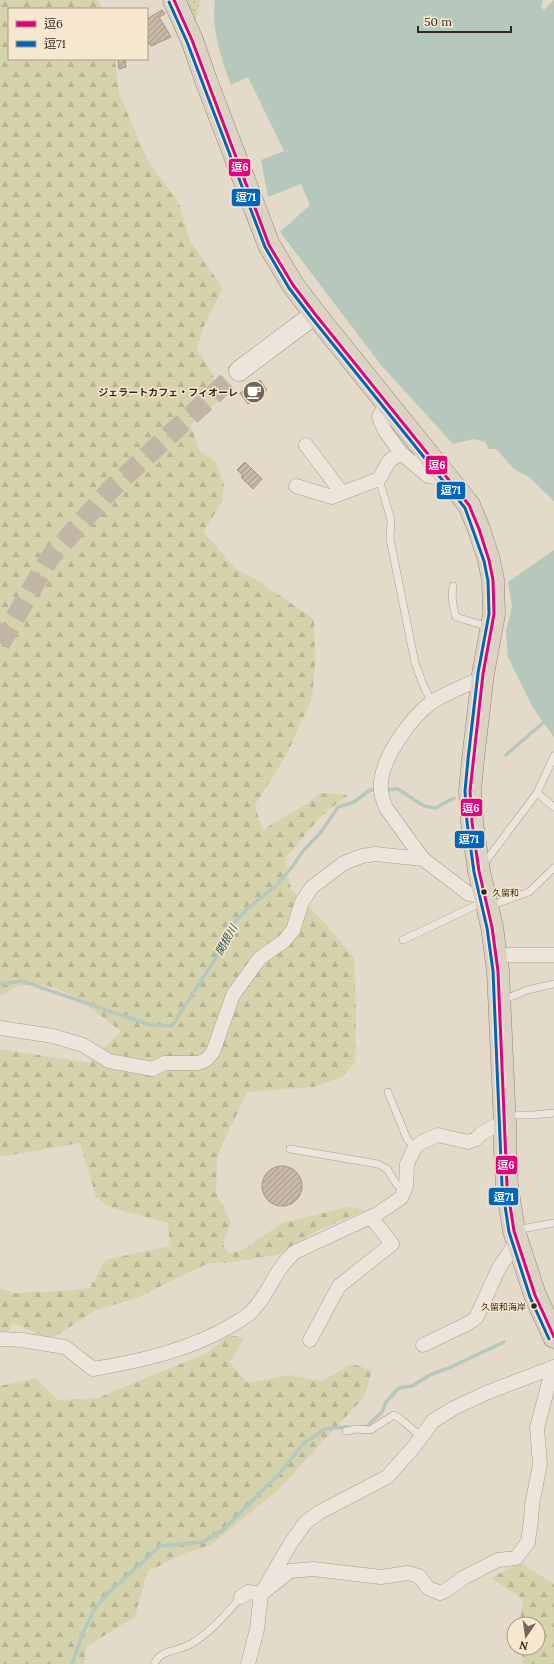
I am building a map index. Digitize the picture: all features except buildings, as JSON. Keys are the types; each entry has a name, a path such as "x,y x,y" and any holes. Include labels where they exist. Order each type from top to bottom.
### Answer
{"highway":[{"path":"174,0 192,40 269,245 293,285 315,314 386,404 469,505 484,545 493,580 494,614 483,674 472,759 470,791 472,822 479,871 496,955 500,1000 505,1151 508,1186 516,1236 535,1295 554,1337"}],"main road":[{"path":"239,371 315,314"}],"street":[{"path":"386,404 379,417 385,431 401,453 428,476 448,478"},
{"path":"306,445 342,493"},
{"path":"296,486 332,497 379,479 389,460 401,453"},
{"path":"483,674 476,680 432,702 408,725 389,756 381,780 381,798 386,808 423,859 469,894 485,902"},
{"path":"0,1028 53,1036 83,1044 109,1061 153,1069 164,1063 198,1063 206,1060 213,1052 233,995 260,958 284,941 293,930 302,902 312,887 344,863 362,856 376,854 423,859"},
{"path":"496,955 554,955"},
{"path":"0,1340 22,1340 65,1347 93,1369 156,1356 219,1332 251,1313 263,1300 287,1258 295,1252 371,1217 401,1198 404,1190 407,1164 415,1147 422,1142 438,1136 468,1142 476,1139 505,1120"},
{"path":"310,1340 339,1286 392,1244 371,1217"},
{"path":"423,1345 467,1324 476,1318 499,1268 516,1236"},
{"path":"248,1664 257,1629 261,1594 292,1541 306,1522 320,1512 387,1477 413,1448 433,1421 454,1408 486,1393 554,1367"},
{"path":"241,1596 248,1592 261,1594 290,1571 313,1569 381,1577 408,1573 419,1576 428,1588 440,1593 445,1592 463,1578 498,1560 516,1558 528,1542 532,1505 540,1464 537,1428 554,1367"}],"lane":[{"path":"379,479 391,520 390,540 415,663 424,687 432,702"},
{"path":"453,586 453,606 456,617 491,628"},
{"path":"479,871 537,793 554,756"},
{"path":"537,793 554,807"},
{"path":"404,940 485,902 529,892 554,868"},
{"path":"500,1000 527,990 554,984"},
{"path":"388,1092 407,1138 415,1147"},
{"path":"505,1120 554,1112"},
{"path":"290,1149 378,1164 387,1169 397,1185 404,1190"},
{"path":"516,1236 554,1223"},
{"path":"346,1431 356,1429 370,1430 394,1415 421,1437"},
{"path":"154,1664 157,1658 171,1650 189,1645 208,1631 241,1596"}],"green space":[{"path":"0,0 97,0 102,8 8,8 8,60 115,60 119,93 147,159 179,203 190,241 223,288 203,328 197,349 212,373 220,400 191,425 199,450 215,461 224,483 222,503 203,531 235,568 258,581 314,619 315,664 312,698 287,754 255,805 262,830 302,807 321,793 348,795 322,815 285,859 291,889 325,923 354,958 356,1017 355,1062 342,1077 313,1087 247,1092 217,1157 216,1193 231,1221 223,1245 229,1253 243,1250 282,1223 348,1207 365,1210 317,1231 276,1255 225,1263 208,1263 137,1298 96,1310 51,1339 13,1323 8,1332 0,1331 0,1288 14,1293 90,1288 105,1260 170,1246 168,1223 109,1207 96,1197 80,1143 0,1157 0,1049 90,1063 121,1031 72,996 45,985 31,984 16,987 3,995 0,994"},
{"path":"180,0 200,0 194,28"},
{"path":"229,1335 245,1338 229,1362 248,1383 289,1375 321,1381 352,1364 372,1370 365,1396 278,1490 211,1545 183,1554 147,1572 135,1617 87,1646 84,1664 0,1664 0,1386 36,1378 58,1400 98,1398 207,1353"},
{"path":"520,1563 554,1584 554,1664 523,1664 522,1656 546,1656 546,1616 521,1616 523,1599 491,1578"}],"shaded area":[{"path":"215,0 543,0 541,7 544,10 554,0 554,501 529,477 514,469 496,449 489,449 485,442 474,439 453,444 381,365 280,232 310,205 301,184 268,197 261,160 284,151 248,77 231,85 220,54 216,33 214,22"},
{"path":"554,550 554,737 533,708 508,657 506,632 512,606 508,582"}],"waterway":[{"name":"関根川","path":"506,755 546,720"},
{"name":"関根川","path":"384,790 398,789 424,806 435,808 454,798"},
{"name":"関根川","path":"0,984 22,981 150,1025 172,1026 218,955 233,924 248,908 277,885 303,851 321,832 338,807 354,802 370,790 378,790"},
{"path":"362,1427 366,1427 382,1412 386,1402 399,1388 412,1386 430,1375 451,1367 504,1342"},
{"path":"72,1664 82,1635 94,1610 105,1596 160,1546 203,1542 224,1529 278,1475 304,1443 325,1429 348,1427"}],"tunnel":[{"path":"0,644 49,559 109,491 239,371"}],"transit line":[{"name":"逗6","path":"174,0 192,40 269,245 293,285 315,314 469,505 489,560 493,580 494,614 483,674 470,791 472,822 479,871 492,927 498,971 507,1186 514,1231 535,1295 554,1337"},
{"name":"逗71","path":"169,2 187,42 265,247 289,288 311,317 465,508 484,561 488,581 489,614 478,673 468,759 465,791 467,822 474,872 487,928 493,971 502,1186 509,1232 530,1297 549,1339"}],"place":[{"name":"ジェラートカフェ・フィオーレ","path":"254,392"},
{"name":"久留和","path":"484,892"},
{"name":"久留和海岸","path":"534,1306"}]}
